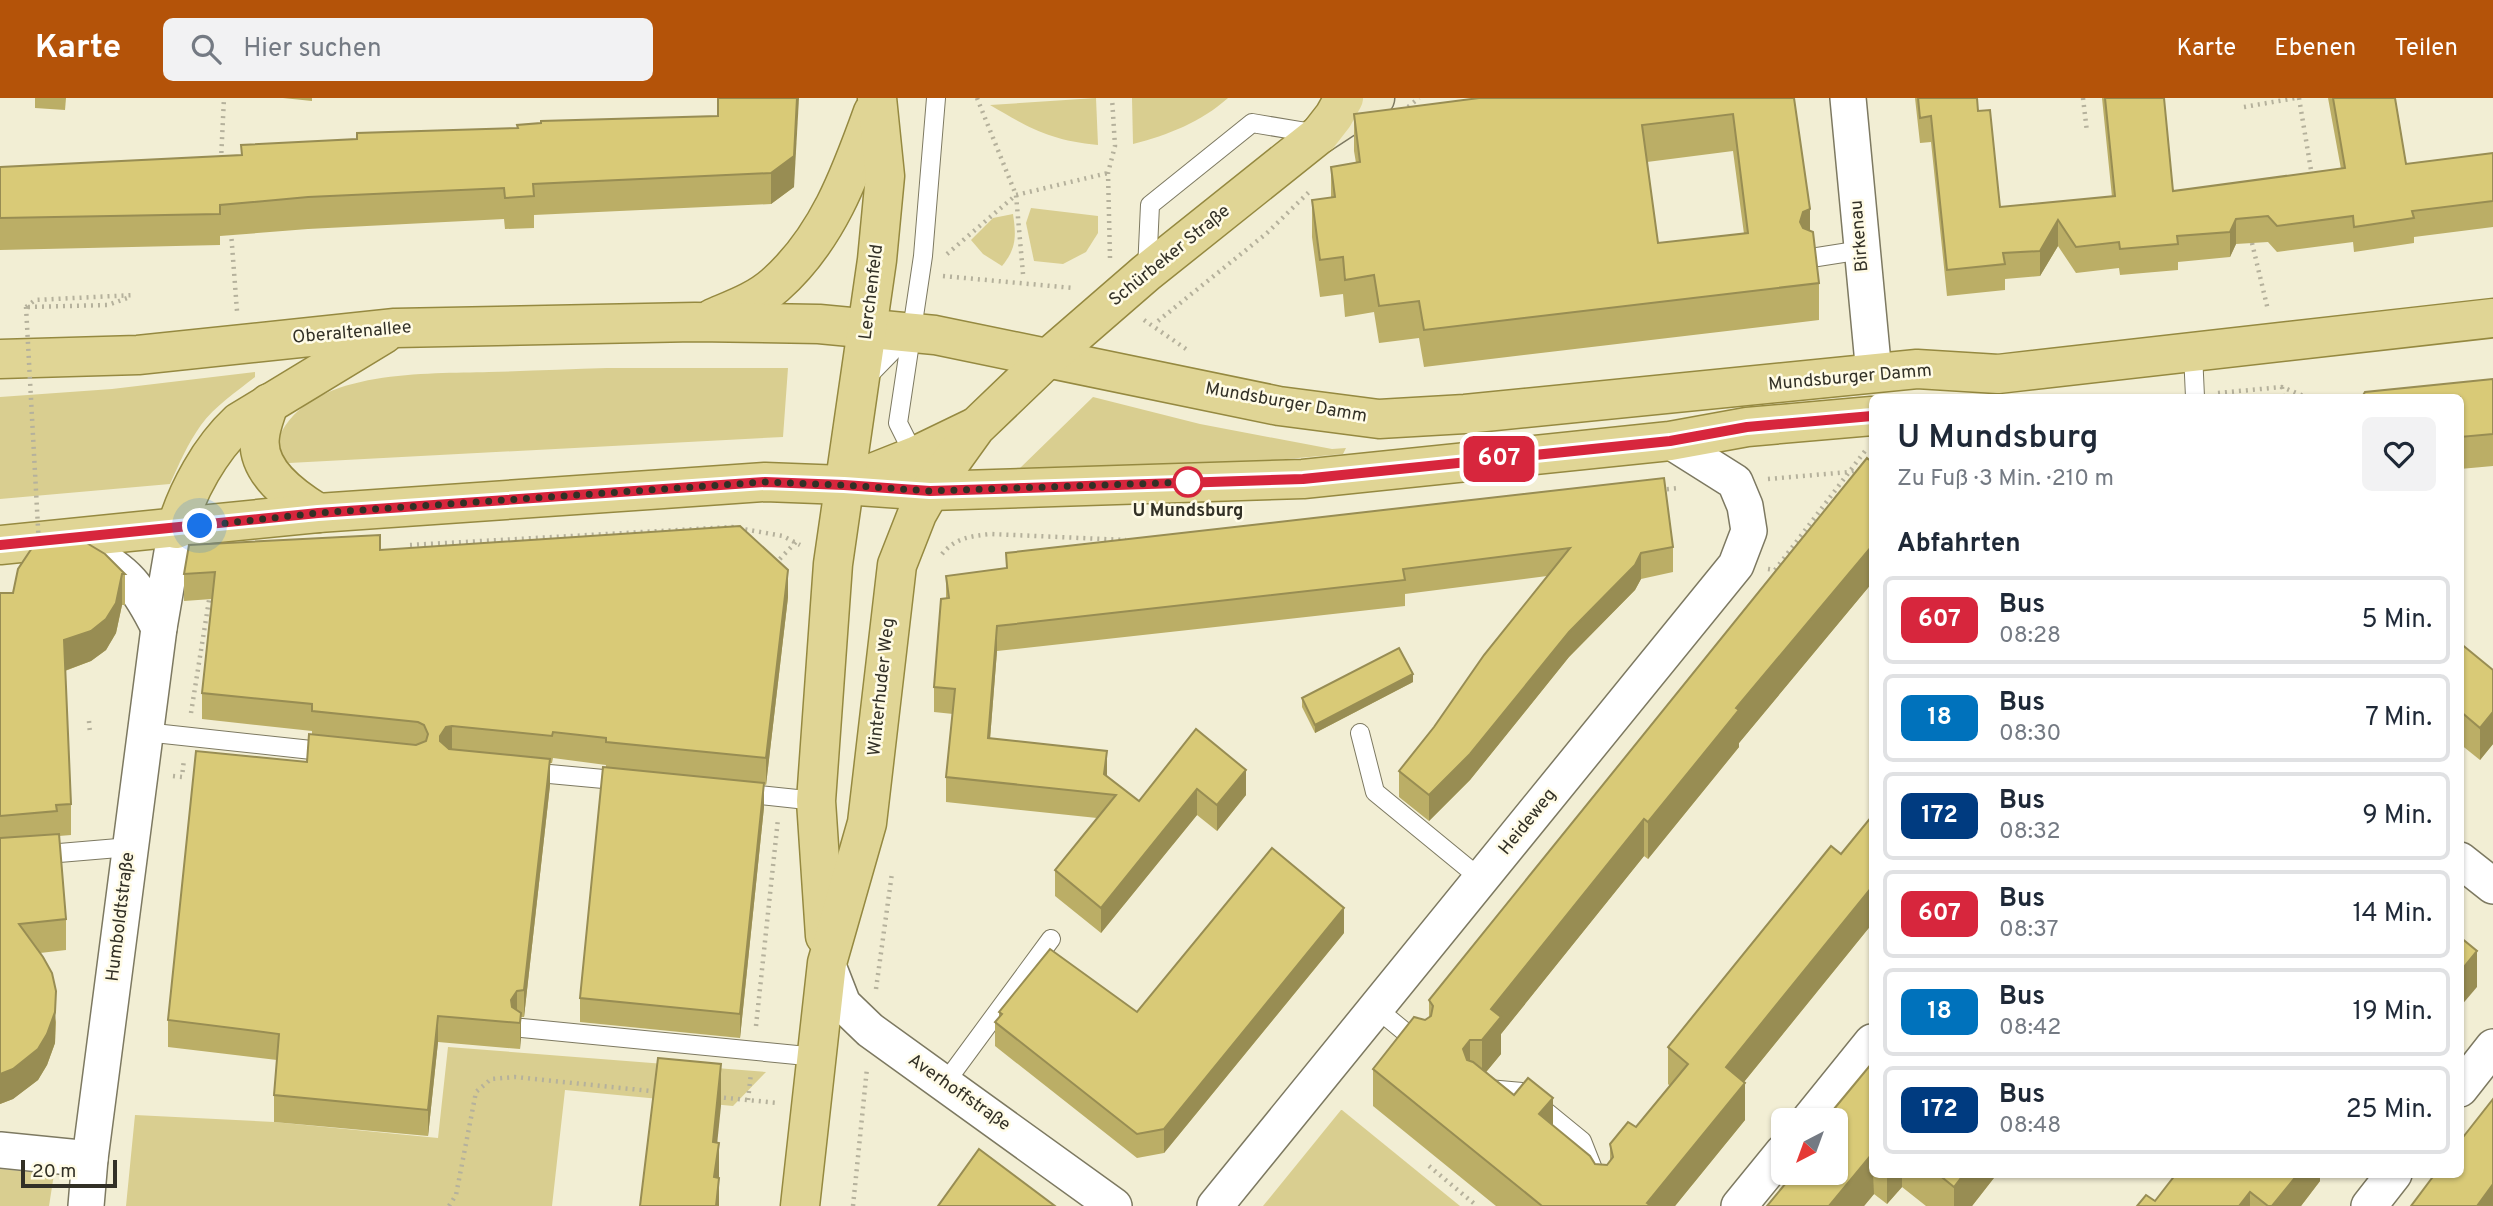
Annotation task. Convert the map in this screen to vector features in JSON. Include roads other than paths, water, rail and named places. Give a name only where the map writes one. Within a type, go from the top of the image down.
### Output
[{"type":"main road","points":[[1320,134],[1345,98]]},
{"type":"main road","points":[[704,322],[744,305],[774,286],[807,252],[849,180],[877,101]]},
{"type":"main road","name":"Lerchenfeld","points":[[844,485],[860,385],[885,176],[877,101]]},
{"type":"main road","name":"Schürbeker Straße","points":[[976,427],[1048,358],[1136,282],[1320,134],[1388,106]]},
{"type":"main road","name":"Mundsburger Damm","points":[[704,322],[819,324],[911,332],[1279,406],[1379,419],[1465,414],[1917,369],[1998,374],[2493,318]]},
{"type":"main road","name":"Oberaltenallee","points":[[0,359],[138,355],[395,328],[704,322]]},
{"type":"main road","points":[[176,529],[180,514],[200,474],[228,432],[269,403],[395,328]]},
{"type":"main road","name":"Mundsburger Damm","points":[[1968,394],[1998,374]]},
{"type":"main road","points":[[269,403],[260,434],[262,459],[282,486],[318,513]]},
{"type":"main road","points":[[0,545],[53,549],[176,529],[318,513],[765,482],[930,491],[1303,479],[1670,441],[1747,427],[1869,416]]},
{"type":"main road","points":[[844,485],[976,427]]},
{"type":"main road","name":"Winterhuder Weg","points":[[800,1206],[827,963],[867,823],[897,565],[930,491],[976,427]]},
{"type":"main road","name":"Winterhuder Weg","points":[[827,963],[816,801],[833,564],[844,485]]},
{"type":"street","name":"Birkenau","points":[[1848,98],[1874,374]]},
{"type":"street","name":"Heideweg","points":[[1215,1206],[1736,565],[1749,531],[1745,506],[1735,482],[1670,441]]},
{"type":"street","name":"Humboldtstraße","points":[[86,1206],[145,732],[176,529]]},
{"type":"street","points":[[53,549],[104,559],[142,594],[159,628]]},
{"type":"street","points":[[2464,862],[2493,886]]},
{"type":"street","name":"Averhoffstraße","points":[[827,963],[843,1004],[870,1030],[1114,1206]]},
{"type":"street","points":[[1819,1108],[1869,1046]]},
{"type":"street","points":[[2464,1084],[2493,1047]]},
{"type":"street","points":[[0,1150],[90,1159]]},
{"type":"street","points":[[1739,1206],[1771,1167]]},
{"type":"street","points":[[2369,1206],[2391,1178]]},
{"type":"lane","points":[[930,491],[898,423],[923,256],[936,98]]},
{"type":"lane","points":[[1136,282],[1150,205],[1252,122],[1320,134]]},
{"type":"lane","points":[[1811,258],[1862,250]]},
{"type":"lane","points":[[860,385],[911,332]]},
{"type":"lane","points":[[2193,353],[2195,394]]},
{"type":"lane","points":[[145,732],[350,754]]},
{"type":"lane","points":[[1360,733],[1375,792],[1481,879]]},
{"type":"lane","points":[[506,770],[643,783]]},
{"type":"lane","points":[[726,792],[816,801]]},
{"type":"lane","points":[[0,858],[130,848]]},
{"type":"lane","points":[[945,1083],[1051,939]]},
{"type":"lane","points":[[1376,1009],[1422,1046]]},
{"type":"lane","points":[[522,1028],[817,1057]]},
{"type":"lane","points":[[1474,1088],[1522,1092],[1582,1142],[1602,1192]]},
{"type":"place","name":"U Mundsburg","points":[[1188,482]]}]
